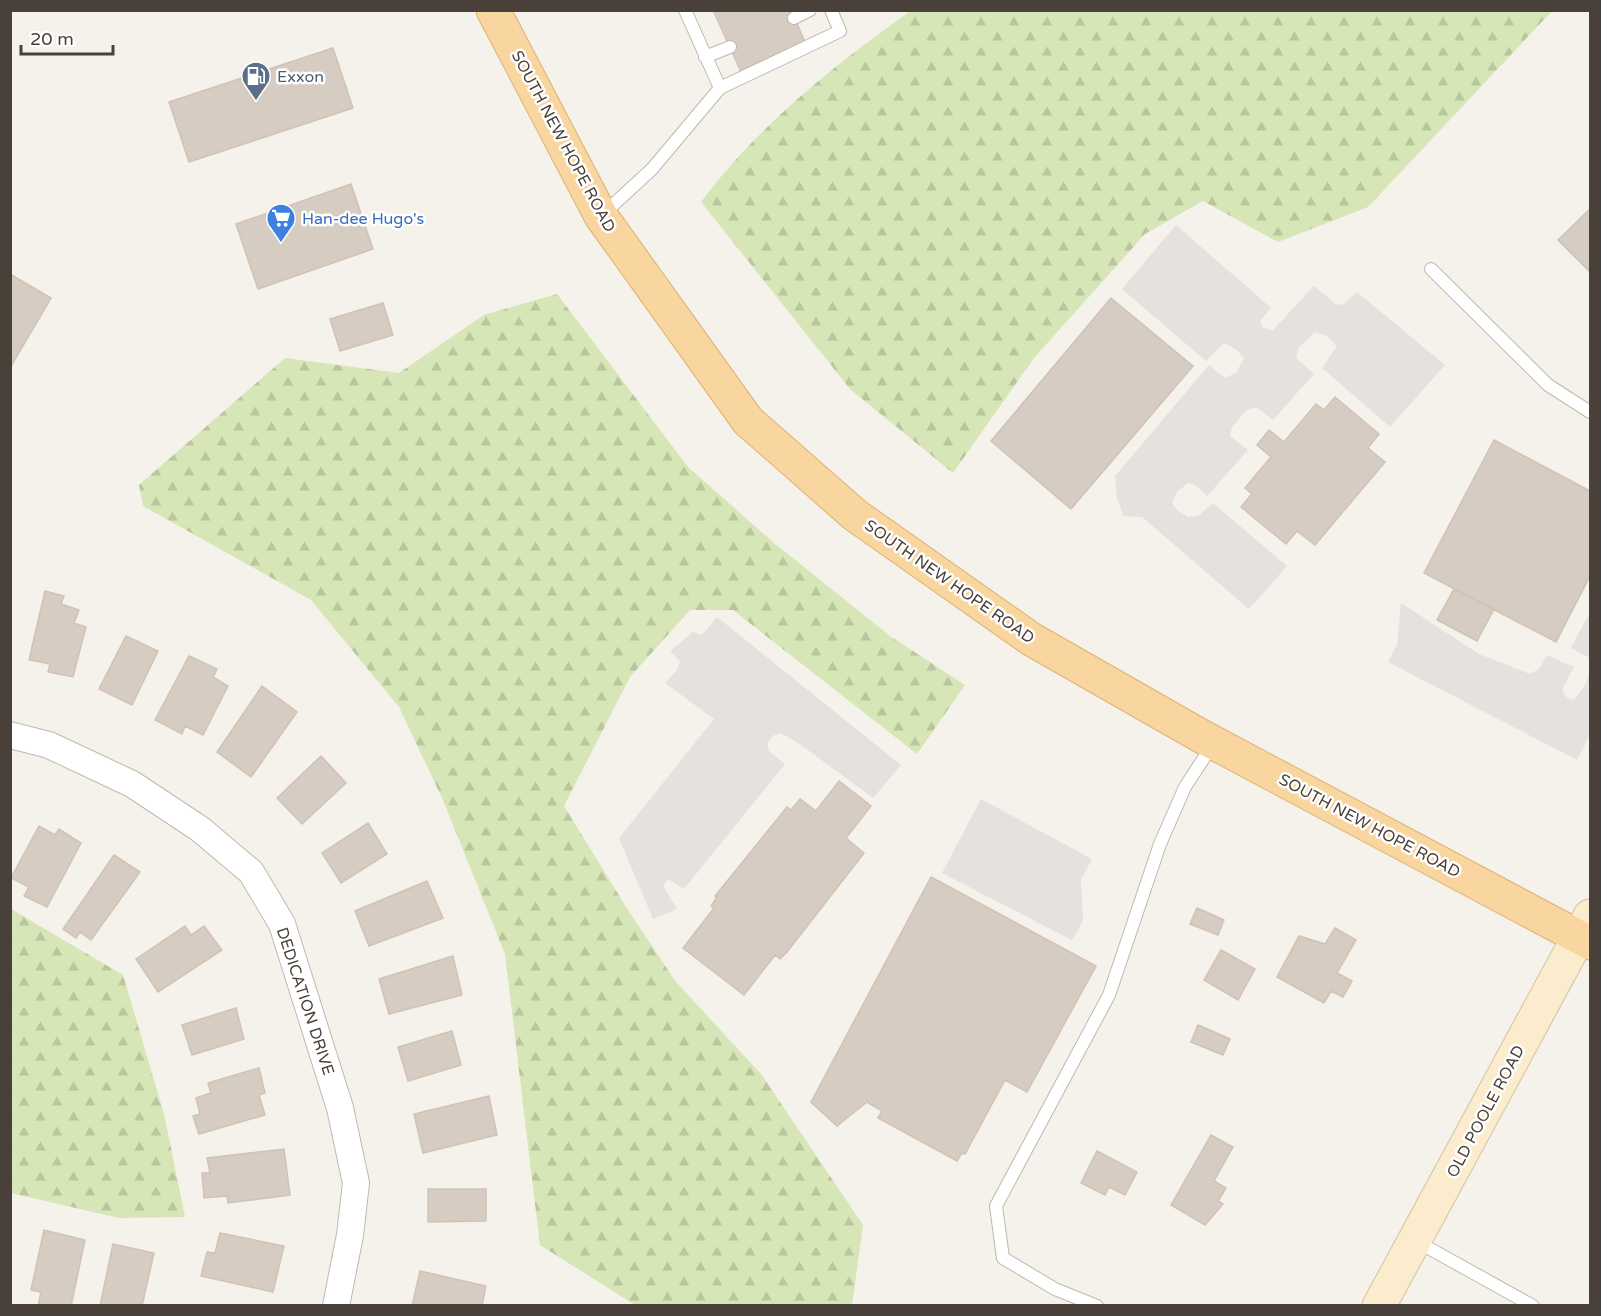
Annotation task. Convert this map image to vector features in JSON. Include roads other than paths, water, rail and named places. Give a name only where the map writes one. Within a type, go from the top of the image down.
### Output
[{"type":"main road","name":"SOUTH NEW HOPE ROAD","points":[[495,12],[601,216],[748,421],[855,515],[1031,639],[1214,743],[1587,932]]},
{"type":"street","name":"DEDICATION DRIVE","points":[[10,735],[49,745],[132,784],[200,829],[251,872],[282,924],[340,1108],[356,1183],[350,1235],[336,1305]]},
{"type":"street","name":"OLD POOLE ROAD","points":[[1379,1305],[1587,932]]},
{"type":"lane","points":[[685,10],[720,88]]},
{"type":"lane","points":[[794,18],[810,10]]},
{"type":"lane","points":[[601,216],[652,169],[720,88],[840,31],[831,10]]},
{"type":"lane","points":[[705,57],[730,47]]},
{"type":"lane","points":[[1431,269],[1548,385],[1590,412]]},
{"type":"lane","points":[[1097,1305],[1055,1289],[1003,1258],[996,1206],[1109,995],[1160,844],[1185,787],[1214,743]]},
{"type":"lane","points":[[1414,1241],[1533,1305]]},
{"type":"place","name":"Exxon","points":[[256,102]]},
{"type":"place","name":"Han-dee Hugo's","points":[[281,244]]}]
